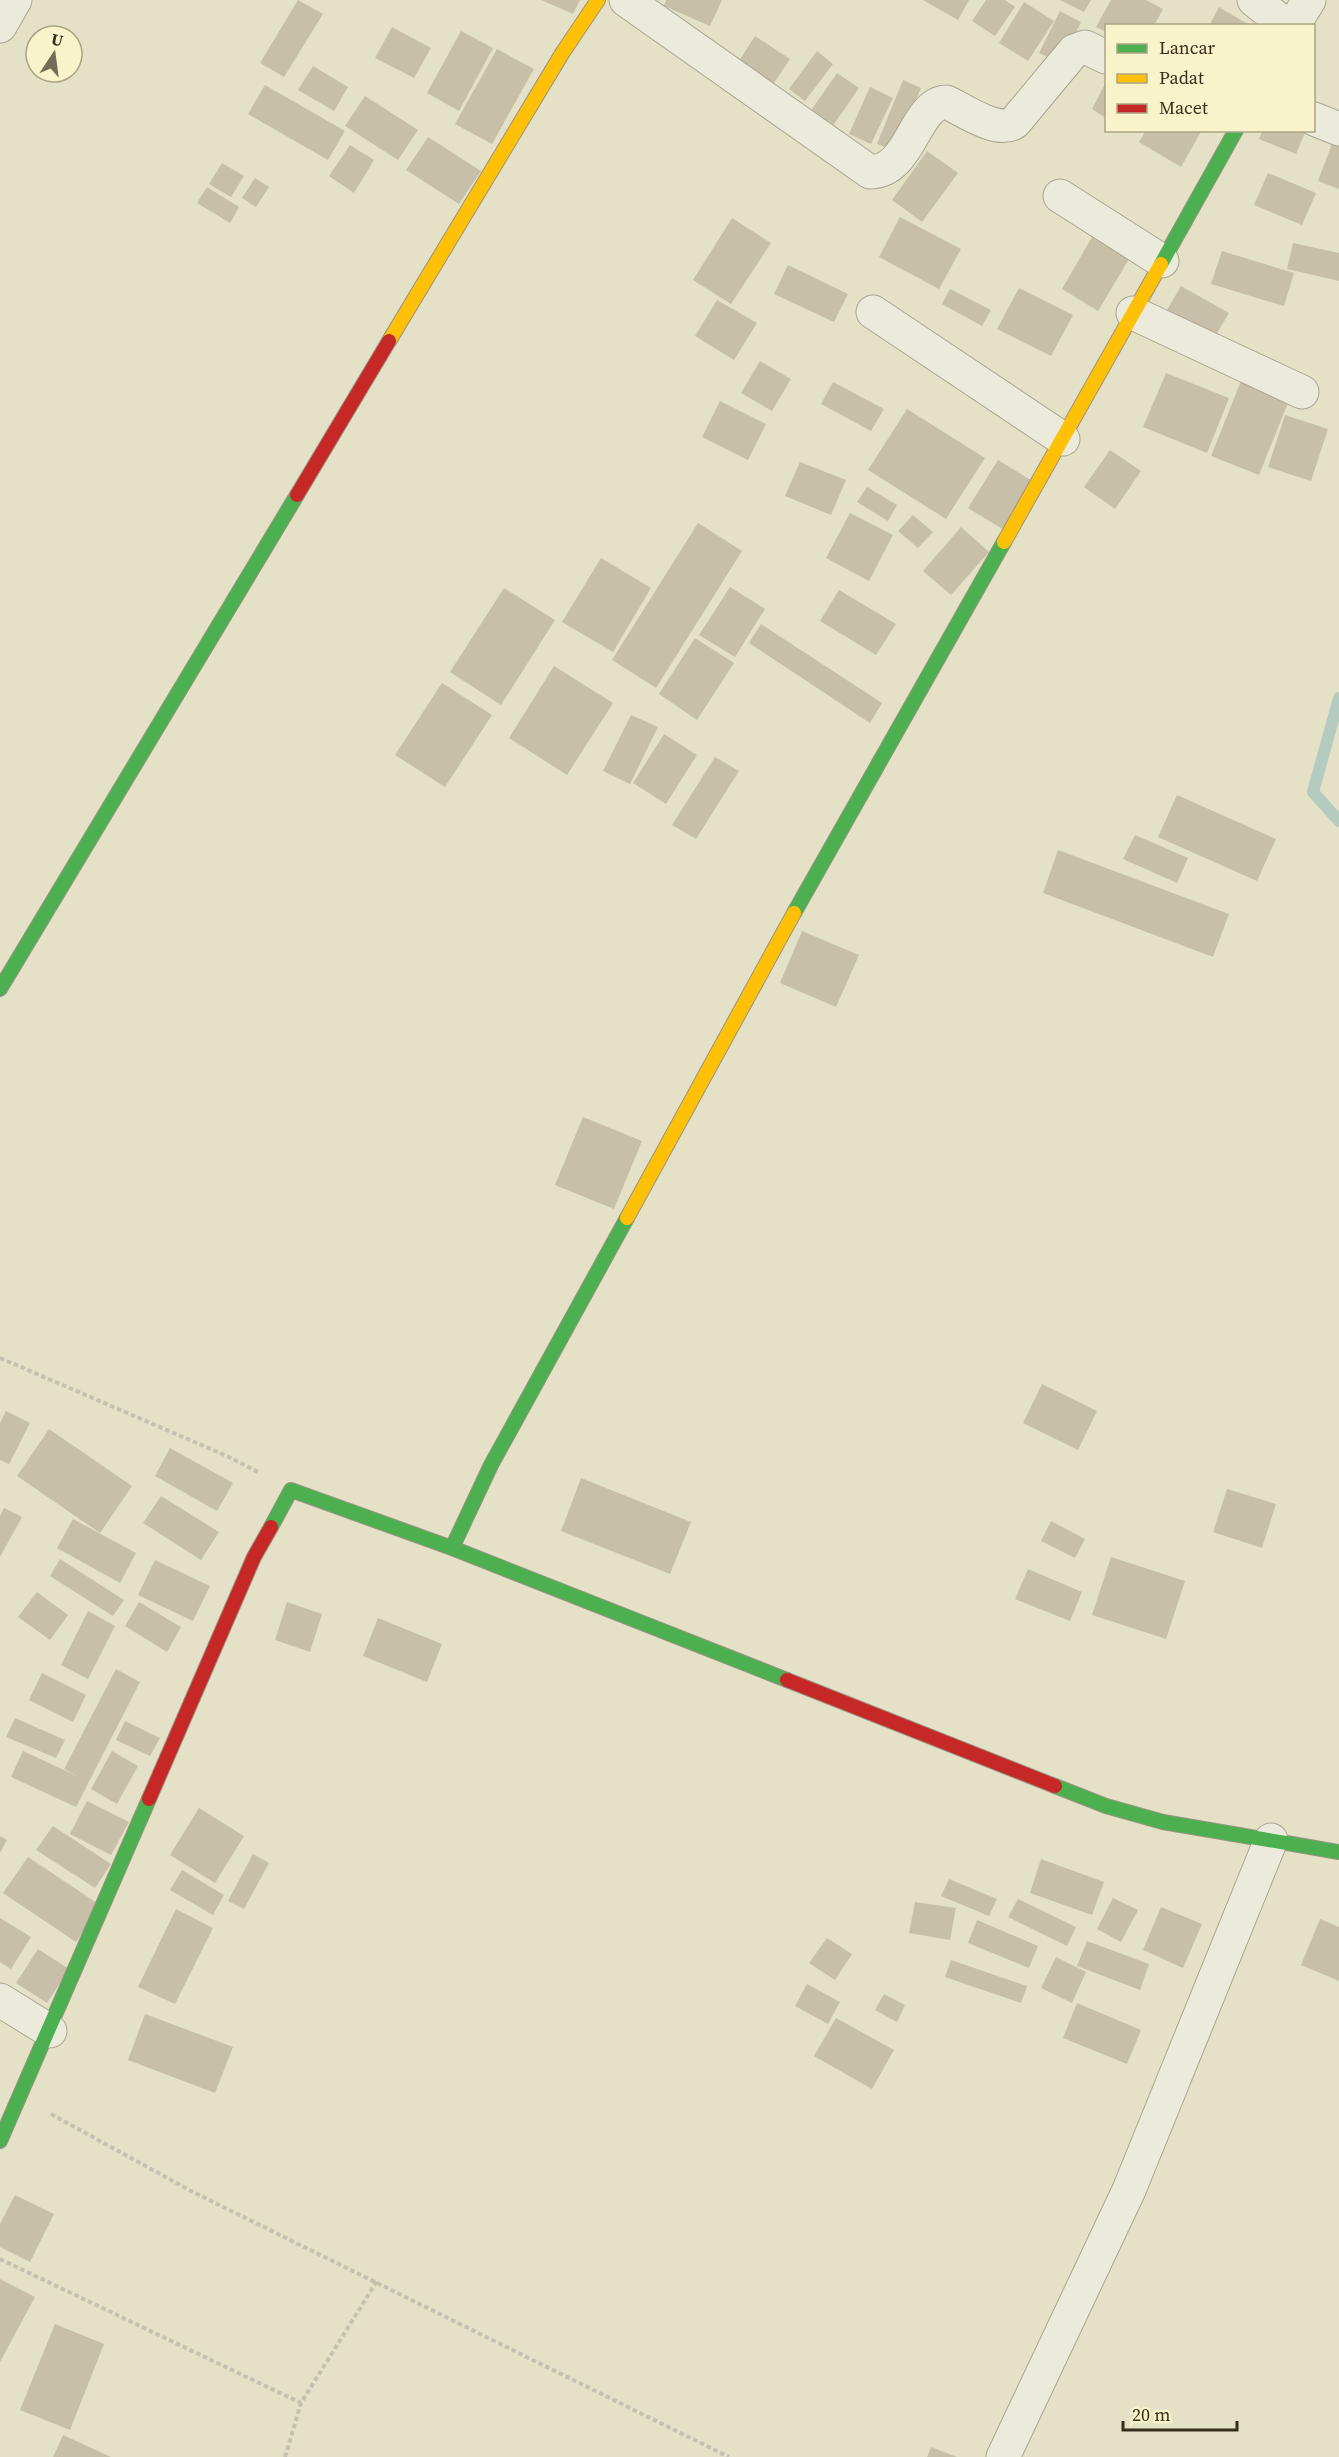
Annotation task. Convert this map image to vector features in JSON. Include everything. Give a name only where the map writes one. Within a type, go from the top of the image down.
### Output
[{"type":"street","points":[[0,26],[15,0]]},
{"type":"street","points":[[0,989],[556,62],[598,0]]},
{"type":"street","points":[[626,0],[870,172],[882,170],[903,153],[935,104],[946,102],[997,125],[1008,126],[1015,122],[1074,51],[1085,47],[1105,56]]},
{"type":"street","points":[[1254,0],[1284,24]]},
{"type":"street","points":[[1294,24],[1309,0]]},
{"type":"street","points":[[1315,119],[1339,129]]},
{"type":"street","points":[[452,1548],[491,1465],[790,921],[1235,132]]},
{"type":"street","points":[[1060,196],[1161,261]]},
{"type":"street","points":[[873,312],[1063,439]]},
{"type":"street","points":[[1133,313],[1302,392]]},
{"type":"street","points":[[0,2141],[50,2031],[254,1557],[291,1490],[452,1548],[1143,1819],[1339,1852]]},
{"type":"street","points":[[1003,2457],[1129,2190],[1271,1840]]},
{"type":"street","points":[[0,2000],[50,2031]]},
{"type":"path","points":[[0,1358],[227,1456],[291,1490]]},
{"type":"path","points":[[20,2095],[191,2191],[729,2457]]},
{"type":"path","points":[[0,2259],[301,2403]]},
{"type":"path","points":[[285,2457],[301,2403],[377,2281]]},
{"type":"building","points":[[298,0],[323,14],[284,77],[260,63]]},
{"type":"building","points":[[541,0],[580,0],[573,14]]},
{"type":"building","points":[[666,0],[722,0],[710,26],[664,6]]},
{"type":"building","points":[[923,0],[969,0],[958,20]]},
{"type":"building","points":[[986,0],[1005,0],[1015,7],[995,36],[972,21]]},
{"type":"building","points":[[1060,0],[1091,0],[1084,12]]},
{"type":"building","points":[[1111,0],[1146,0],[1163,9],[1155,24],[1105,24],[1105,32],[1096,27]]},
{"type":"building","points":[[1024,2],[1054,21],[1028,61],[999,43]]},
{"type":"building","points":[[1219,7],[1248,24],[1210,24]]},
{"type":"building","points":[[1060,11],[1081,22],[1061,63],[1039,53]]},
{"type":"building","points":[[392,27],[431,48],[414,78],[375,58]]},
{"type":"building","points":[[461,31],[493,48],[459,111],[427,93]]},
{"type":"building","points":[[755,36],[790,59],[766,95],[732,72]]},
{"type":"building","points":[[497,49],[534,69],[492,144],[455,124]]},
{"type":"building","points":[[817,51],[833,64],[805,101],[789,89]]},
{"type":"building","points":[[313,66],[348,87],[334,111],[298,90]]},
{"type":"building","points":[[837,73],[859,88],[832,127],[810,112]]},
{"type":"building","points":[[903,80],[921,88],[895,151],[877,144]]},
{"type":"building","points":[[1105,84],[1105,117],[1092,109]]},
{"type":"building","points":[[265,85],[345,131],[328,160],[248,114]]},
{"type":"building","points":[[870,87],[893,98],[871,144],[849,134]]},
{"type":"building","points":[[365,96],[418,130],[398,160],[345,126]]},
{"type":"building","points":[[1145,132],[1201,132],[1181,167],[1139,142]]},
{"type":"building","points":[[1262,132],[1305,132],[1296,154],[1259,139]]},
{"type":"building","points":[[428,137],[481,171],[459,204],[406,170]]},
{"type":"building","points":[[1333,141],[1339,143],[1339,189],[1318,181]]},
{"type":"building","points":[[350,145],[374,160],[354,193],[329,176]]},
{"type":"building","points":[[927,151],[958,173],[922,222],[892,200]]},
{"type":"building","points":[[222,163],[244,176],[231,197],[209,184]]},
{"type":"building","points":[[1268,173],[1316,193],[1302,225],[1254,205]]},
{"type":"building","points":[[255,178],[269,187],[256,207],[242,198]]},
{"type":"building","points":[[207,187],[239,207],[230,223],[197,203]]},
{"type":"building","points":[[900,217],[961,249],[939,289],[879,257]]},
{"type":"building","points":[[732,218],[771,243],[731,304],[693,280]]},
{"type":"building","points":[[1092,237],[1129,259],[1098,311],[1062,289]]},
{"type":"building","points":[[1293,243],[1339,253],[1339,281],[1287,269]]},
{"type":"building","points":[[1222,251],[1294,273],[1284,306],[1211,284]]},
{"type":"building","points":[[788,265],[848,294],[834,322],[774,294]]},
{"type":"building","points":[[1181,286],[1229,313],[1210,345],[1162,319]]},
{"type":"building","points":[[1019,288],[1073,315],[1051,356],[997,329]]},
{"type":"building","points":[[950,289],[991,310],[982,326],[942,304]]},
{"type":"building","points":[[717,300],[757,323],[734,360],[695,336]]},
{"type":"building","points":[[760,361],[791,379],[772,411],[741,393]]},
{"type":"building","points":[[1166,373],[1229,398],[1207,453],[1143,427]]},
{"type":"building","points":[[1241,381],[1289,400],[1259,475],[1211,456]]},
{"type":"building","points":[[833,382],[884,409],[871,431],[821,404]]},
{"type":"building","points":[[720,401],[766,424],[748,460],[702,437]]},
{"type":"building","points":[[907,409],[985,458],[946,519],[868,470]]},
{"type":"building","points":[[1285,415],[1328,429],[1311,481],[1268,467]]},
{"type":"building","points":[[1110,450],[1141,471],[1115,509],[1084,487]]},
{"type":"building","points":[[998,460],[1034,482],[1004,530],[968,508]]},
{"type":"building","points":[[800,462],[846,480],[831,515],[785,496]]},
{"type":"building","points":[[867,487],[897,505],[888,521],[857,502]]},
{"type":"building","points":[[850,513],[893,535],[869,581],[826,558]]},
{"type":"building","points":[[913,515],[933,532],[918,548],[898,531]]},
{"type":"building","points":[[698,523],[742,551],[656,688],[612,660]]},
{"type":"building","points":[[961,527],[989,552],[951,595],[923,571]]},
{"type":"building","points":[[601,558],[651,588],[613,652],[562,622]]},
{"type":"building","points":[[730,587],[765,609],[735,657],[699,635]]},
{"type":"building","points":[[504,588],[555,620],[501,705],[450,672]]},
{"type":"building","points":[[839,590],[896,624],[876,655],[820,621]]},
{"type":"building","points":[[761,624],[882,703],[870,723],[749,643]]},
{"type":"building","points":[[695,638],[734,663],[697,720],[659,694]]},
{"type":"building","points":[[554,666],[613,703],[567,775],[509,738]]},
{"type":"building","points":[[442,683],[492,715],[445,787],[395,755]]},
{"type":"building","points":[[631,715],[658,727],[630,784],[603,771]]},
{"type":"building","points":[[664,734],[697,755],[666,804],[633,783]]},
{"type":"building","points":[[715,757],[739,771],[696,839],[672,825]]},
{"type":"building","points":[[1177,795],[1276,839],[1257,881],[1158,837]]},
{"type":"building","points":[[1135,835],[1188,858],[1177,883],[1123,859]]},
{"type":"building","points":[[1058,850],[1229,914],[1213,957],[1043,893]]},
{"type":"building","points":[[802,931],[859,955],[836,1007],[780,983]]},
{"type":"building","points":[[583,1117],[642,1141],[614,1209],[555,1185]]},
{"type":"building","points":[[1042,1384],[1097,1411],[1078,1450],[1023,1423]]},
{"type":"building","points":[[6,1411],[30,1423],[9,1464],[0,1460],[0,1423]]},
{"type":"building","points":[[49,1429],[132,1486],[100,1533],[17,1476]]},
{"type":"building","points":[[170,1448],[233,1483],[217,1511],[155,1476]]},
{"type":"building","points":[[581,1478],[691,1522],[670,1574],[561,1531]]},
{"type":"building","points":[[1227,1489],[1276,1504],[1262,1548],[1213,1532]]},
{"type":"building","points":[[161,1496],[219,1532],[201,1560],[143,1523]]},
{"type":"building","points":[[4,1508],[22,1517],[0,1557],[0,1516]]},
{"type":"building","points":[[73,1519],[136,1553],[120,1583],[57,1548]]},
{"type":"building","points":[[1051,1521],[1085,1539],[1075,1558],[1041,1541]]},
{"type":"building","points":[[1111,1557],[1185,1581],[1166,1639],[1092,1615]]},
{"type":"building","points":[[60,1559],[124,1600],[113,1616],[50,1576]]},
{"type":"building","points":[[155,1560],[210,1586],[193,1621],[138,1595]]},
{"type":"building","points":[[1028,1569],[1082,1592],[1070,1621],[1015,1599]]},
{"type":"building","points":[[37,1592],[68,1615],[50,1640],[18,1617]]},
{"type":"building","points":[[139,1602],[181,1627],[167,1652],[125,1626]]},
{"type":"building","points":[[287,1602],[322,1614],[310,1652],[275,1640]]},
{"type":"building","points":[[88,1611],[115,1626],[88,1679],[61,1665]]},
{"type":"building","points":[[378,1618],[442,1644],[427,1682],[363,1656]]},
{"type":"building","points":[[116,1669],[140,1682],[76,1807],[11,1777],[23,1751],[79,1777],[64,1769]]},
{"type":"building","points":[[42,1673],[86,1695],[73,1722],[29,1700]]},
{"type":"building","points":[[15,1718],[65,1740],[56,1758],[6,1737]]},
{"type":"building","points":[[125,1721],[160,1738],[150,1756],[116,1740]]},
{"type":"building","points":[[112,1751],[138,1766],[117,1804],[91,1789]]},
{"type":"building","points":[[87,1801],[129,1822],[111,1855],[70,1834]]},
{"type":"building","points":[[199,1808],[244,1836],[215,1883],[170,1855]]},
{"type":"building","points":[[53,1826],[111,1864],[95,1888],[36,1850]]},
{"type":"building","points":[[0,1836],[7,1840],[0,1853]]},
{"type":"building","points":[[253,1854],[269,1863],[244,1909],[228,1901]]},
{"type":"building","points":[[28,1857],[100,1905],[76,1942],[3,1893]]},
{"type":"building","points":[[1041,1859],[1104,1882],[1092,1915],[1030,1893]]},
{"type":"building","points":[[182,1870],[224,1895],[213,1915],[170,1890]]},
{"type":"building","points":[[949,1879],[997,1899],[989,1916],[941,1896]]},
{"type":"building","points":[[1113,1898],[1138,1910],[1121,1942],[1097,1929]]},
{"type":"building","points":[[1018,1899],[1076,1927],[1067,1946],[1008,1917]]},
{"type":"building","points":[[915,1902],[956,1908],[950,1940],[909,1933]]},
{"type":"building","points":[[1161,1907],[1202,1924],[1183,1968],[1143,1950]]},
{"type":"building","points":[[176,1909],[213,1928],[175,2004],[138,1987]]},
{"type":"building","points":[[0,1918],[31,1937],[11,1969],[0,1962]]},
{"type":"building","points":[[1320,1919],[1339,1927],[1339,1981],[1301,1965]]},
{"type":"building","points":[[977,1920],[1038,1946],[1029,1968],[968,1943]]},
{"type":"building","points":[[827,1938],[852,1954],[835,1980],[809,1963]]},
{"type":"building","points":[[1087,1941],[1149,1964],[1140,1990],[1077,1966]]},
{"type":"building","points":[[38,1949],[69,1969],[47,2003],[16,1983]]},
{"type":"building","points":[[1056,1957],[1086,1972],[1072,2003],[1041,1988]]},
{"type":"building","points":[[951,1960],[1027,1986],[1021,2003],[945,1977]]},
{"type":"building","points":[[807,1984],[840,2002],[828,2024],[795,2006]]},
{"type":"building","points":[[884,1994],[905,2005],[897,2022],[875,2010]]},
{"type":"building","points":[[1077,2003],[1141,2030],[1127,2064],[1063,2038]]},
{"type":"building","points":[[145,2014],[233,2047],[215,2093],[128,2060]]},
{"type":"building","points":[[836,2018],[894,2050],[872,2089],[814,2056]]},
{"type":"building","points":[[15,2195],[54,2214],[30,2262],[0,2247],[0,2224]]},
{"type":"building","points":[[0,2279],[35,2297],[0,2362]]},
{"type":"building","points":[[55,2324],[104,2344],[70,2430],[20,2410]]},
{"type":"building","points":[[63,2435],[111,2457],[53,2457]]},
{"type":"building","points":[[931,2447],[957,2457],[927,2457]]},
{"type":"waterway","points":[[1339,698],[1313,792],[1339,821]]},
{"type":"traffic: fast","points":[[1161,264],[1235,132]]},
{"type":"traffic: fast","points":[[0,989],[297,495]]},
{"type":"traffic: fast","points":[[794,913],[1004,542]]},
{"type":"traffic: fast","points":[[452,1548],[491,1465],[627,1218]]},
{"type":"traffic: fast","points":[[271,1527],[291,1490],[452,1548],[787,1680]]},
{"type":"traffic: fast","points":[[1055,1786],[1106,1806],[1163,1822],[1339,1852]]},
{"type":"traffic: fast","points":[[0,2141],[149,1799]]},
{"type":"traffic: slow","points":[[389,341],[563,52],[598,0]]},
{"type":"traffic: slow","points":[[1004,542],[1161,264]]},
{"type":"traffic: slow","points":[[627,1218],[794,913]]},
{"type":"traffic: jam","points":[[297,495],[389,341]]},
{"type":"traffic: jam","points":[[149,1799],[254,1557],[271,1527]]},
{"type":"traffic: jam","points":[[787,1680],[1055,1786]]}]
